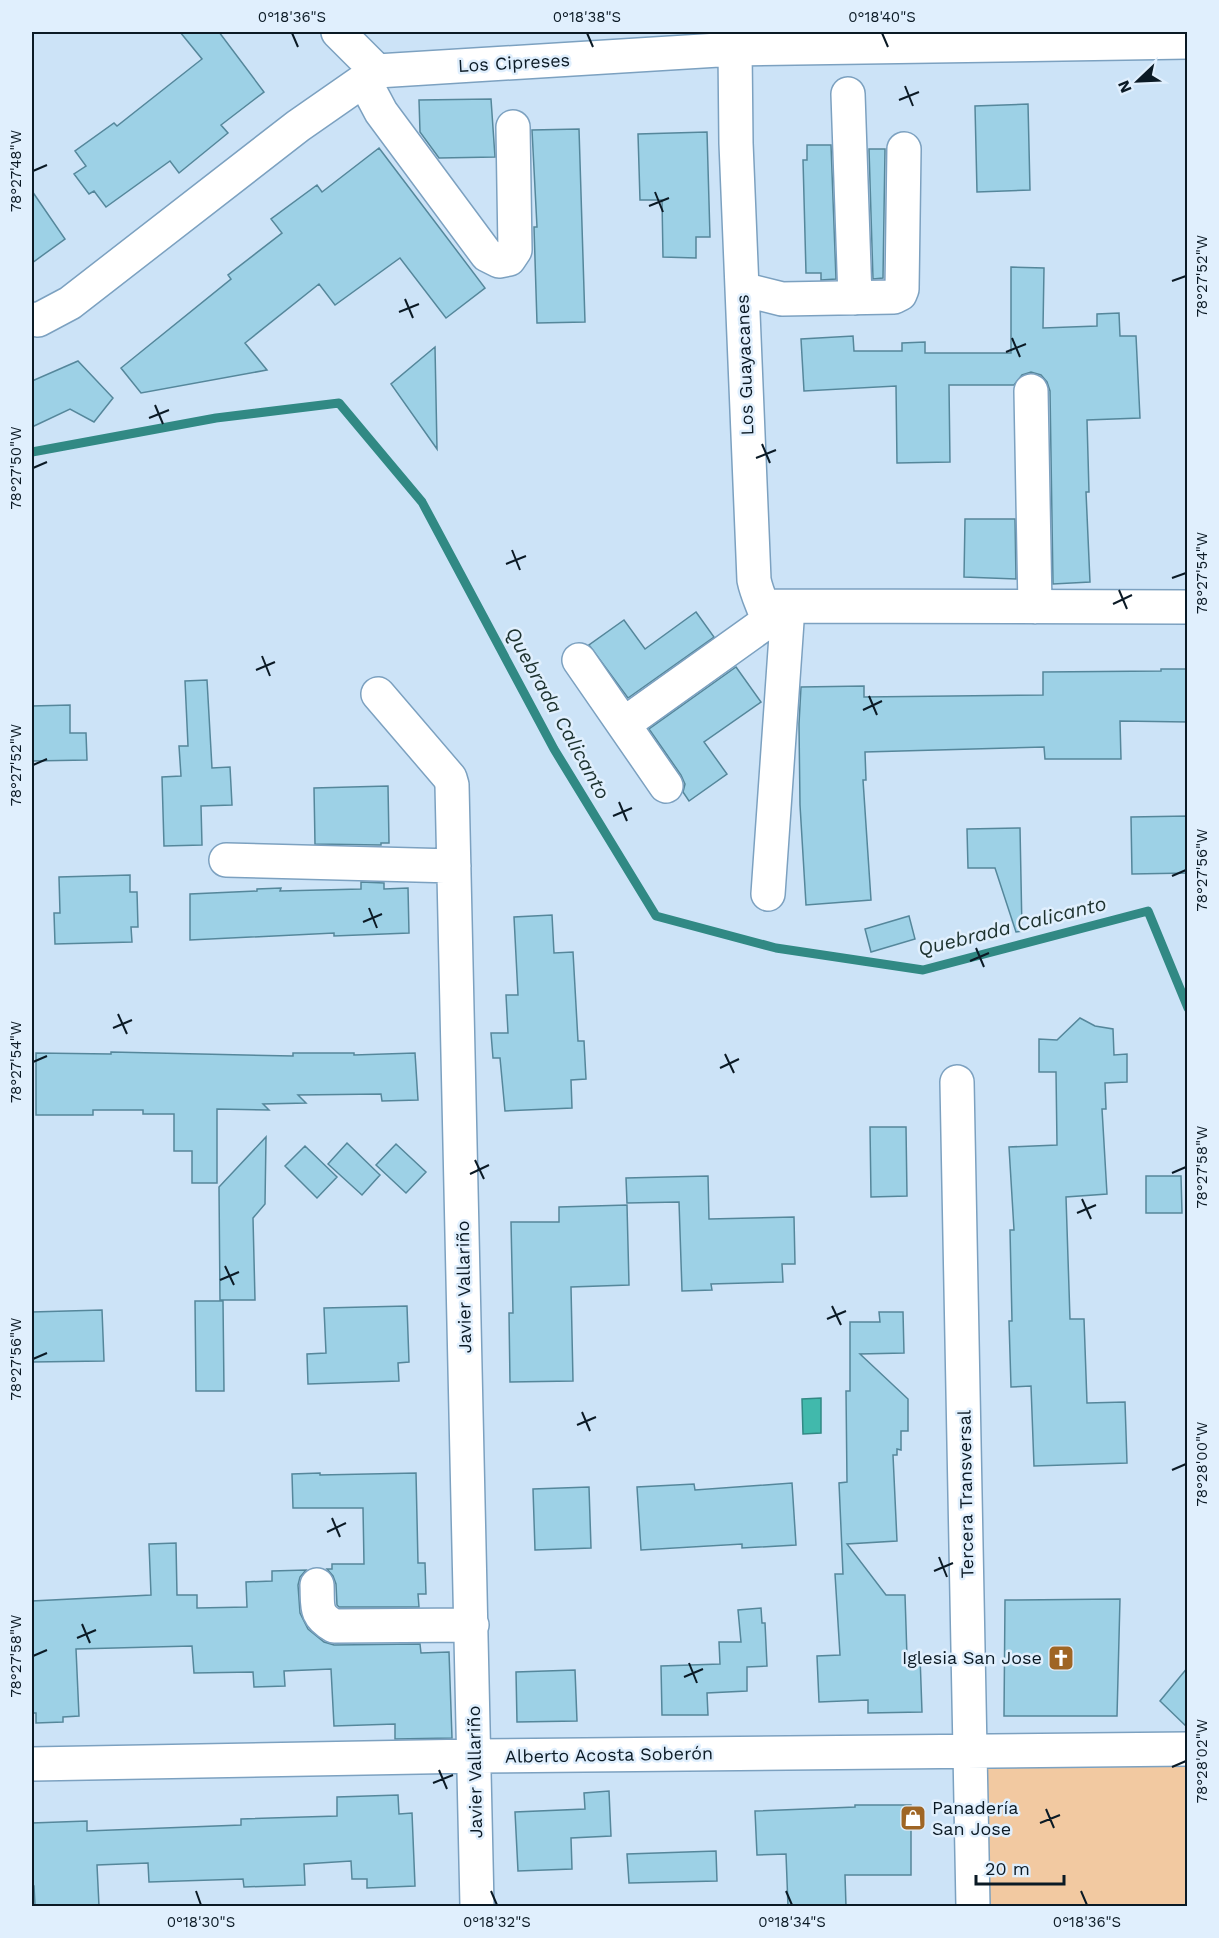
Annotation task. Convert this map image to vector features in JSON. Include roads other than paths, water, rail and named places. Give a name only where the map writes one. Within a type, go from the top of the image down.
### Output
[{"type":"street","points":[[338,32],[370,75],[381,112],[487,255],[499,261],[509,259],[515,250],[513,127]]},
{"type":"street","name":"Los Cipreses","points":[[370,75],[734,40],[1115,37],[1188,42]]},
{"type":"street","name":"Los Guayacanes","points":[[734,40],[736,143],[754,580],[757,592],[764,603],[778,614]]},
{"type":"street","points":[[32,319],[44,318],[70,303],[298,126],[370,75]]},
{"type":"street","points":[[848,94],[855,298]]},
{"type":"street","points":[[742,289],[782,299],[894,297],[900,294],[902,289],[904,148]]},
{"type":"street","points":[[1031,392],[1035,607]]},
{"type":"street","points":[[624,724],[778,614],[1035,607],[1188,607]]},
{"type":"street","points":[[768,894],[778,614]]},
{"type":"street","points":[[579,660],[666,786]]},
{"type":"street","name":"Javier Vallariño","points":[[378,694],[450,778],[452,784],[477,1906]]},
{"type":"street","points":[[226,860],[454,866]]},
{"type":"street","name":"Tercera Transversal","points":[[957,1082],[974,1906]]},
{"type":"street","points":[[317,1585],[318,1613],[334,1626],[472,1625]]},
{"type":"street","name":"Alberto Acosta Soberón","points":[[32,1764],[475,1756],[1188,1749]]},
{"type":"waterway","name":"Quebrada Calicanto","points":[[32,452],[216,418],[339,403],[422,502],[554,749],[656,916],[776,948],[923,970],[1148,911],[1188,1008]]},
{"type":"place","name":"Iglesia San Jose","points":[[1061,1658]]},
{"type":"place","name":"Panadería San Jose","points":[[913,1818]]}]
